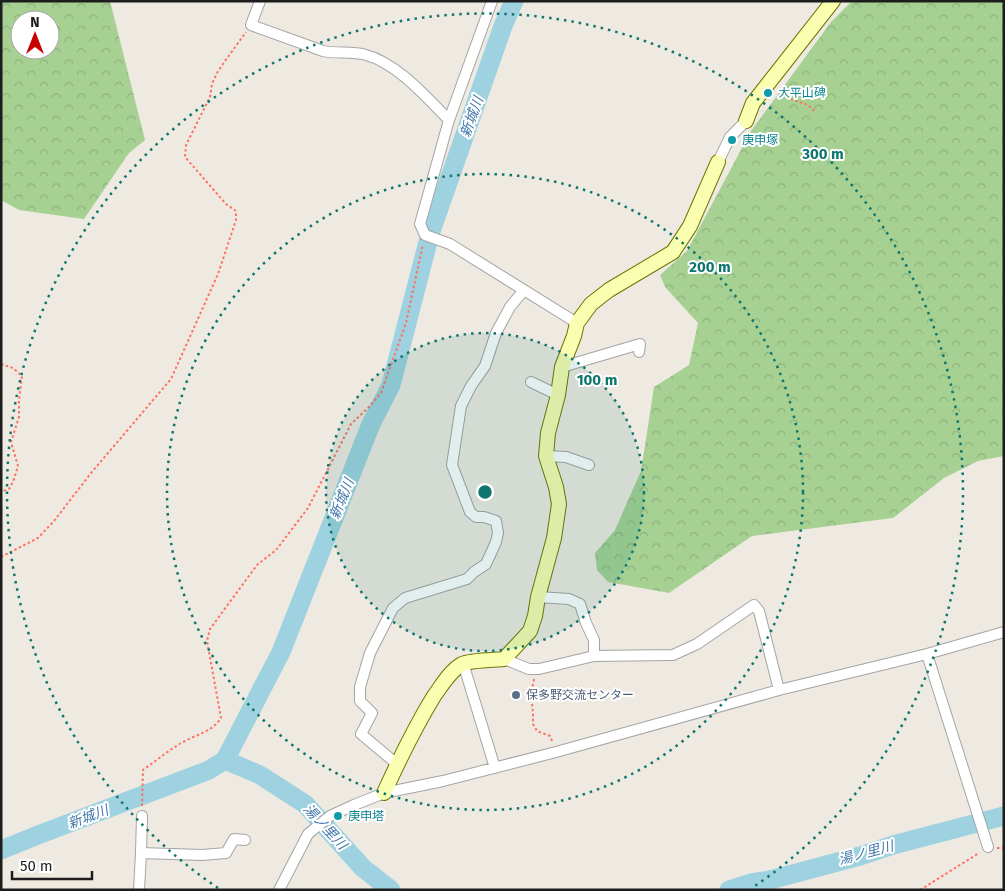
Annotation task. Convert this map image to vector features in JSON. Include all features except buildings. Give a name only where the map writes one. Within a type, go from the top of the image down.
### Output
[{"type":"street","points":[[260,1],[251,25],[323,51],[366,54],[377,59],[396,69],[448,120]]},
{"type":"street","points":[[492,1],[448,120],[420,224],[427,235],[450,244],[577,323]]},
{"type":"street","points":[[504,659],[530,631],[558,520],[560,504],[546,456],[548,433],[558,395],[562,367],[577,323],[591,304],[609,290],[673,252],[690,226],[718,162],[730,149],[746,121],[753,103],[833,1]]},
{"type":"street","points":[[397,764],[361,734],[372,712],[360,701],[360,687],[370,653],[393,608],[405,598],[467,579],[486,564],[496,542],[498,533],[496,522],[484,517],[476,517],[470,512],[452,466],[462,406],[471,386],[485,366],[496,333],[510,306],[524,290]]},
{"type":"street","points":[[562,367],[640,344],[639,352]]},
{"type":"street","points":[[531,382],[558,395]]},
{"type":"street","points":[[546,456],[566,457],[589,464]]},
{"type":"street","points":[[538,597],[569,599],[580,604],[594,640],[594,656]]},
{"type":"street","points":[[384,793],[420,720],[443,682],[463,663],[504,659],[533,669],[546,668],[594,656],[673,655],[697,644],[754,605],[759,611],[779,690]]},
{"type":"street","points":[[279,890],[308,834],[330,816],[384,793],[495,768],[779,690],[927,654],[1004,632]]},
{"type":"street","points":[[927,654],[988,847]]},
{"type":"street","points":[[463,663],[495,768]]},
{"type":"street","points":[[139,890],[142,816]]},
{"type":"street","points":[[141,853],[202,855],[226,853],[234,838],[245,840]]},
{"type":"path","points":[[1,557],[38,538],[54,521],[90,473],[170,379],[218,274],[236,220],[236,211],[226,204],[185,157],[186,145],[210,97],[212,84],[217,74],[251,25]]},
{"type":"path","points":[[768,84],[791,99],[805,103],[814,111]]},
{"type":"path","points":[[142,816],[143,770],[185,741],[218,724],[221,718],[207,641],[210,629],[257,565],[276,550],[308,508],[351,424],[381,393],[406,323],[427,235]]},
{"type":"path","points":[[1,364],[13,368],[22,376],[19,417],[10,442],[18,466],[10,488],[1,492]]},
{"type":"path","points":[[533,669],[533,724],[537,731],[550,736],[556,752]]},
{"type":"path","points":[[920,890],[988,847]]},
{"type":"green space","points":[[1,1],[110,1],[145,140],[129,153],[84,219],[19,210],[1,200]]},
{"type":"green space","points":[[852,1],[1004,1],[1004,456],[978,461],[944,478],[893,518],[752,536],[669,593],[608,582],[597,570],[595,553],[615,530],[641,471],[654,387],[689,365],[698,323],[665,287],[660,275],[687,251],[751,131],[831,22]]},
{"type":"waterway","name":"新城川","points":[[1,850],[209,770],[225,760],[281,652],[371,424],[391,385],[430,234],[503,26],[514,1]]},
{"type":"waterway","name":"湯ノ里川","points":[[225,760],[260,775],[305,804],[363,868],[391,890]]},
{"type":"waterway","name":"湯ノ里川","points":[[729,890],[1004,816]]},
{"type":"place","name":"大平山碑","points":[[768,93]]},
{"type":"place","name":"庚申塚","points":[[732,140]]},
{"type":"place","name":"保多野交流センター","points":[[516,695]]},
{"type":"place","name":"庚申塔","points":[[338,816]]}]
